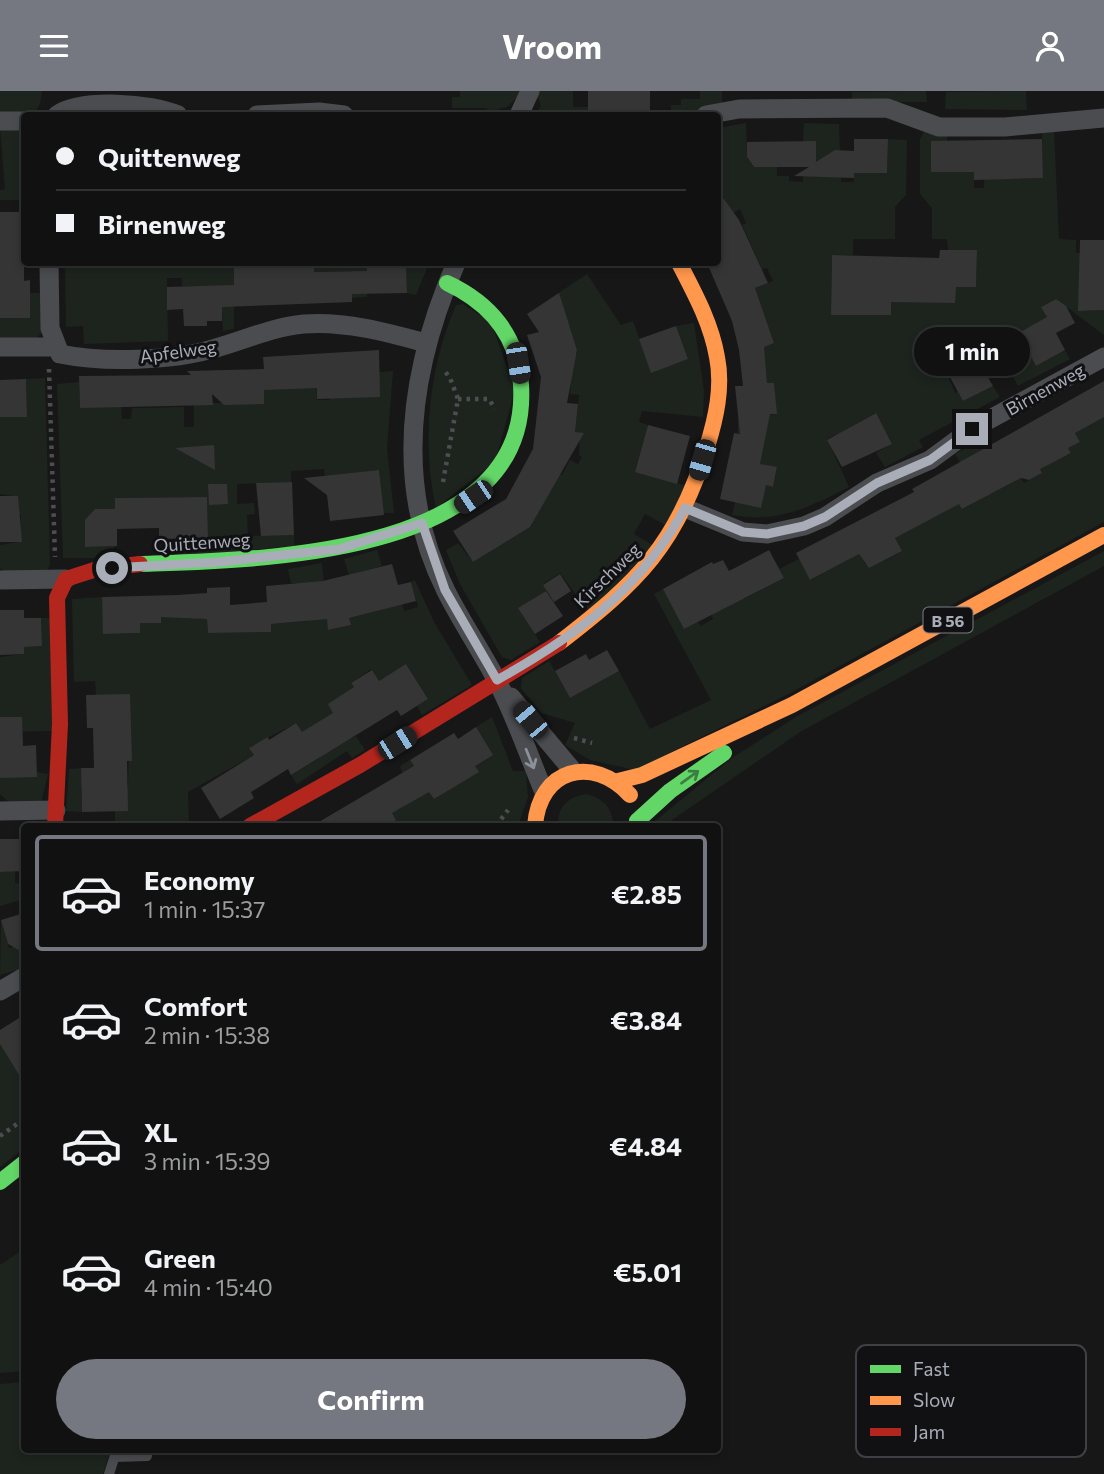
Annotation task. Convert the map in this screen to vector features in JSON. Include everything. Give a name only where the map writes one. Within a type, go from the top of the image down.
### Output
[{"type":"street","points":[[520,112],[530,91]]},
{"type":"street","points":[[64,112],[78,106],[160,107],[171,112]]},
{"type":"street","points":[[721,112],[739,109],[887,108],[939,127],[1005,127],[1104,118]]},
{"type":"street","points":[[0,121],[21,121]]},
{"type":"street","points":[[49,266],[50,328],[58,351]]},
{"type":"street","points":[[455,266],[426,343],[415,394],[411,442],[422,523],[445,590],[497,680],[544,792]]},
{"type":"street","name":"Kirschweg","points":[[497,680],[547,652],[628,588],[657,555],[685,508],[717,414],[719,380],[708,320],[681,266]]},
{"type":"street","name":"Quittenweg","points":[[61,579],[88,569],[218,562],[339,549],[422,523],[473,497],[495,474],[511,446],[521,399],[518,363],[502,326],[485,304],[447,283]]},
{"type":"street","name":"Apfelweg","points":[[0,347],[58,351],[84,358],[194,353],[272,329],[323,323],[356,327],[426,343]]},
{"type":"street","name":"Birnenweg","points":[[685,508],[743,532],[767,534],[804,526],[825,517],[877,483],[930,460],[972,429],[1104,357]]},
{"type":"street","name":"B 56","points":[[637,823],[635,806],[618,781],[642,775],[792,705],[1104,535]]},
{"type":"street","points":[[0,580],[61,579],[57,598],[60,724],[56,818],[0,811]]},
{"type":"street","points":[[497,680],[573,771]]},
{"type":"street","points":[[255,823],[310,790],[360,765],[497,680]]},
{"type":"street","name":"B 56","points":[[638,823],[670,791],[792,705]]},
{"type":"street","points":[[535,823],[544,792],[562,776],[573,771],[589,770],[618,781]]},
{"type":"street","points":[[0,991],[21,979]]},
{"type":"street","points":[[0,1182],[21,1165]]},
{"type":"lane","points":[[109,1474],[116,1453],[147,1456]]},
{"type":"path","points":[[58,351],[49,366],[61,579]]},
{"type":"path","points":[[434,364],[450,378],[458,399],[446,478],[439,488]]},
{"type":"path","points":[[458,399],[489,399],[497,418]]},
{"type":"path","points":[[446,478],[457,475]]},
{"type":"path","points":[[554,746],[570,738],[600,745]]},
{"type":"path","points":[[498,823],[512,801]]},
{"type":"path","points":[[0,1136],[21,1121]]},
{"type":"shaded area","points":[[0,91],[42,91],[38,108],[34,112],[21,112],[21,116],[0,115]]},
{"type":"shaded area","points":[[460,91],[524,91],[507,107],[493,111],[484,108],[452,108],[452,97],[460,97]]},
{"type":"shaded area","points":[[536,91],[573,91],[573,107],[588,107],[588,111],[634,91],[634,112],[537,112],[541,106]]},
{"type":"shaded area","points":[[700,91],[722,91],[722,104],[694,112],[671,112],[671,105],[681,105],[681,99],[700,99]]},
{"type":"shaded area","points":[[926,91],[927,102],[852,102],[852,92]]},
{"type":"shaded area","points":[[1026,91],[1027,110],[945,109],[946,92]]},
{"type":"shaded area","points":[[746,123],[747,158],[754,167],[777,167],[777,176],[789,176],[789,181],[803,182],[803,176],[815,176],[816,141],[803,141],[804,123],[839,124],[841,182],[854,182],[854,173],[887,173],[888,139],[907,140],[906,195],[895,207],[895,239],[853,239],[853,255],[832,255],[831,314],[891,288],[955,303],[955,287],[976,287],[977,250],[948,250],[947,239],[932,239],[932,208],[920,194],[920,139],[924,132],[947,131],[947,141],[931,141],[931,172],[974,172],[974,188],[984,188],[985,160],[1004,179],[1043,178],[1042,131],[1054,131],[1059,239],[1076,240],[1076,253],[1080,253],[1080,311],[1104,310],[1104,335],[1056,299],[1042,306],[1047,317],[1027,357],[1030,355],[1036,366],[1065,350],[1070,359],[1018,386],[986,329],[967,340],[973,352],[945,368],[955,393],[958,392],[963,401],[993,386],[1000,397],[919,440],[923,447],[885,467],[876,453],[892,443],[875,413],[845,430],[860,457],[854,461],[839,433],[827,439],[849,487],[792,512],[763,517],[732,515],[735,502],[766,485],[773,487],[777,468],[760,464],[765,437],[738,433],[738,418],[776,414],[774,383],[767,383],[765,363],[741,354],[774,343],[755,288],[773,281],[767,268],[762,269],[742,225],[746,223],[740,209],[724,219],[721,212],[721,202],[724,199],[721,195],[721,127]]},
{"type":"shaded area","points":[[21,127],[21,200],[0,200],[0,190],[5,189],[0,128]]},
{"type":"shaded area","points":[[65,266],[234,266],[234,329],[223,331],[221,292],[207,286],[182,286],[182,278],[167,278],[168,341],[84,344],[83,326],[66,327]]},
{"type":"shaded area","points":[[314,266],[367,266],[367,297],[352,298],[351,271],[314,272]]},
{"type":"shaded area","points":[[406,266],[428,266],[416,295],[407,293]]},
{"type":"shaded area","points":[[587,274],[621,325],[633,321],[651,372],[688,359],[676,326],[694,323],[704,391],[703,417],[642,411],[639,422],[648,425],[635,471],[687,486],[667,526],[645,514],[634,534],[654,546],[589,612],[560,573],[543,584],[547,590],[519,608],[540,642],[511,660],[502,657],[460,584],[446,550],[458,543],[473,562],[532,525],[510,503],[559,473],[562,475],[570,460],[578,464],[582,457],[579,455],[580,433],[575,432],[579,395],[570,394],[571,383],[554,382],[562,359],[578,353],[568,322],[564,324],[548,300]]},
{"type":"shaded area","points":[[30,293],[45,293],[45,330],[34,340],[0,341],[0,318],[30,318]]},
{"type":"shaded area","points":[[463,304],[491,322],[515,390],[495,462],[436,508],[429,457],[430,405],[439,353],[456,305]]},
{"type":"shaded area","points":[[316,371],[317,400],[329,400],[330,393],[379,372],[393,371],[387,448],[394,513],[383,513],[379,470],[325,476],[324,469],[291,471],[291,482],[237,484],[237,504],[254,503],[255,514],[247,515],[248,536],[294,535],[294,546],[178,557],[177,539],[208,538],[207,497],[116,498],[116,513],[95,509],[85,521],[85,547],[114,546],[114,558],[63,558],[57,384],[79,382],[80,408],[121,403],[122,419],[131,419],[132,408],[184,407],[184,427],[194,427],[194,403],[264,403],[264,390]]},
{"type":"shaded area","points":[[45,378],[50,565],[46,572],[7,575],[0,568],[0,545],[19,542],[21,515],[18,497],[0,494],[0,417],[27,417],[26,379]]},
{"type":"shaded area","points":[[1104,412],[1104,522],[792,692],[635,770],[590,760],[565,745],[575,723],[541,713],[521,688],[522,678],[549,661],[570,698],[619,671],[650,729],[711,700],[654,594],[663,589],[685,628],[698,622],[701,626],[713,619],[711,614],[732,578],[744,599],[784,578],[779,569],[799,559],[811,580],[848,560],[853,542],[865,564],[880,556],[884,561],[902,551],[895,538],[959,503],[963,509],[981,499],[955,454],[979,441],[984,450],[991,494],[1021,478],[1024,483],[1042,473],[1028,445],[1062,458],[1071,453],[1068,448],[1080,442],[1075,433]]},
{"type":"shaded area","points":[[377,550],[382,566],[349,575],[344,559]]},
{"type":"shaded area","points":[[1104,551],[1104,566],[800,732],[670,823],[653,823],[732,758],[796,717]]},
{"type":"shaded area","points":[[322,563],[329,630],[350,625],[349,618],[402,604],[404,611],[418,607],[411,582],[415,580],[434,622],[472,685],[422,715],[417,706],[428,699],[407,665],[379,681],[371,669],[351,683],[360,696],[333,713],[344,742],[356,736],[365,750],[352,758],[347,751],[297,784],[291,775],[318,759],[296,723],[250,747],[254,755],[188,792],[189,823],[115,821],[115,811],[128,787],[130,695],[96,695],[95,681],[74,682],[72,599],[102,597],[104,634],[140,633],[140,623],[161,617],[199,616],[199,619],[207,619],[208,633],[271,632],[271,624],[308,621],[305,583],[291,583],[288,569]]},
{"type":"shaded area","points":[[41,618],[50,618],[52,731],[1,732],[0,736],[0,657],[24,654],[24,647],[42,646]]},
{"type":"shaded area","points":[[492,717],[513,771],[526,771],[528,797],[519,823],[392,823],[396,820],[377,789],[382,785],[398,810],[412,801],[400,766],[410,760],[434,799],[478,771],[475,766],[476,727]]},
{"type":"shaded area","points":[[81,768],[81,780],[85,780],[81,787],[82,812],[66,811],[69,769]]},
{"type":"shaded area","points":[[37,772],[48,774],[41,803],[12,805],[0,794],[0,778]]},
{"type":"shaded area","points":[[586,794],[597,798],[609,809],[612,823],[558,823],[562,808],[574,798]]},
{"type":"shaded area","points":[[15,871],[15,883],[21,884],[21,900],[0,906],[0,872]]},
{"type":"shaded area","points":[[1,920],[9,948],[17,946],[21,949],[21,969],[0,975]]},
{"type":"shaded area","points":[[0,1044],[13,1065],[21,1060],[21,1150],[0,1167]]},
{"type":"shaded area","points":[[21,1251],[21,1371],[0,1373],[0,1265]]},
{"type":"shaded area","points":[[21,1382],[21,1453],[110,1453],[103,1474],[0,1474],[0,1384]]},
{"type":"building","points":[[588,91],[650,91],[650,111],[588,111]]},
{"type":"building","points":[[854,139],[888,139],[887,173],[854,173],[854,178],[794,176],[809,167],[754,167],[747,157],[747,142],[816,141],[816,162],[835,150],[854,151]]},
{"type":"building","points":[[1042,139],[1043,178],[974,180],[974,172],[931,172],[931,141]]},
{"type":"building","points":[[721,195],[739,220],[768,283],[755,288],[774,343],[764,347],[767,383],[774,383],[777,414],[770,414],[760,464],[777,467],[773,487],[766,485],[761,508],[720,499],[734,433],[740,434],[735,386],[743,386],[732,321],[708,266],[721,266]]},
{"type":"building","points":[[0,212],[21,212],[21,266],[24,266],[24,281],[30,280],[30,318],[0,318]]},
{"type":"building","points":[[1080,240],[1104,240],[1104,310],[1078,311]]},
{"type":"building","points":[[940,250],[977,250],[976,287],[956,287],[955,303],[891,302],[891,315],[831,315],[832,255],[939,258]]},
{"type":"building","points":[[234,266],[314,266],[314,272],[367,271],[367,266],[406,266],[407,293],[352,294],[352,302],[222,307],[222,321],[207,321],[207,326],[184,326],[183,309],[167,310],[167,287],[234,285]]},
{"type":"building","points":[[559,293],[577,350],[567,403],[578,404],[575,432],[584,433],[530,527],[473,562],[453,531],[506,499],[533,449],[541,377],[527,335],[539,332],[527,314]]},
{"type":"building","points":[[1056,299],[1066,306],[1075,323],[1056,333],[1065,350],[1036,366],[1030,355],[1027,357],[1015,335],[1047,317],[1041,307]]},
{"type":"building","points":[[676,326],[688,359],[651,373],[639,339]]},
{"type":"building","points":[[986,329],[1001,357],[982,367],[993,386],[963,401],[945,368],[973,352],[967,340]]},
{"type":"building","points":[[379,350],[380,397],[317,399],[317,388],[264,390],[264,404],[224,405],[212,394],[213,405],[80,408],[79,376],[191,375],[187,371],[264,369],[263,357]]},
{"type":"building","points":[[26,379],[27,417],[0,417],[0,380]]},
{"type":"building","points":[[1104,381],[1104,417],[1075,433],[1080,442],[1068,448],[1071,453],[1040,469],[1042,473],[1029,480],[1021,478],[962,509],[959,504],[895,538],[902,551],[869,568],[859,554],[810,580],[796,553],[914,492],[912,489]]},
{"type":"building","points":[[876,413],[892,444],[842,467],[827,440]]},
{"type":"building","points":[[648,425],[690,436],[677,484],[635,472]]},
{"type":"building","points":[[214,445],[215,470],[175,448]]},
{"type":"building","points":[[379,470],[384,515],[330,521],[327,495],[304,478]]},
{"type":"building","points":[[292,482],[294,535],[261,536],[256,483]]},
{"type":"building","points":[[208,484],[227,484],[228,504],[209,505]]},
{"type":"building","points":[[0,496],[18,496],[22,542],[0,542]]},
{"type":"building","points":[[207,497],[208,538],[159,539],[159,528],[117,529],[117,546],[85,547],[85,520],[95,509],[115,509],[115,498]]},
{"type":"building","points":[[769,550],[784,578],[684,629],[663,589],[712,562],[713,564],[723,560],[729,571]]},
{"type":"building","points":[[392,564],[398,585],[411,582],[416,601],[349,618],[351,625],[328,630],[327,619],[271,624],[271,632],[208,633],[207,619],[161,617],[161,623],[140,623],[140,633],[103,634],[102,597],[207,593],[207,588],[230,587],[230,605],[267,602],[266,586],[323,581]]},
{"type":"building","points":[[560,574],[571,591],[554,602],[543,585]]},
{"type":"building","points":[[546,591],[563,616],[535,634],[518,608]]},
{"type":"building","points":[[0,610],[24,610],[24,618],[41,618],[42,646],[24,647],[24,654],[0,655]]},
{"type":"building","points":[[607,650],[619,671],[570,698],[555,671],[586,654],[589,660]]},
{"type":"building","points":[[406,664],[428,699],[401,716],[397,710],[291,775],[288,769],[251,792],[254,798],[220,819],[201,788],[254,755],[249,748],[268,737],[269,740],[296,723],[302,732],[333,713],[328,704],[354,687],[351,683],[372,670],[379,681]]},
{"type":"building","points":[[130,694],[132,761],[127,761],[128,811],[82,812],[81,768],[94,768],[93,728],[87,728],[86,695]]},
{"type":"building","points":[[0,717],[22,717],[23,746],[36,745],[37,777],[0,778]]},
{"type":"building","points":[[476,727],[493,755],[475,766],[479,772],[434,799],[429,792],[392,813],[396,820],[392,823],[317,823],[414,766],[410,760],[454,733],[458,739]]},
{"type":"building","points":[[0,839],[21,839],[21,871],[0,872]]},
{"type":"building","points":[[21,914],[21,951],[8,944],[1,920]]},
{"type":"building","points":[[21,1017],[21,1078],[0,1044],[0,1030]]},
{"type":"traffic: fast","points":[[140,564],[250,559],[314,551],[378,538],[436,517],[482,485],[513,442],[521,385],[519,367],[508,336],[489,311],[447,283]]},
{"type":"traffic: fast","points":[[637,821],[670,791],[724,753]]},
{"type":"traffic: fast","points":[[0,1182],[21,1165]]},
{"type":"traffic: slow","points":[[559,643],[633,580],[651,559],[682,510],[707,447],[718,402],[719,368],[707,320],[680,266]]},
{"type":"traffic: slow","points":[[618,781],[642,775],[792,705],[1104,535]]},
{"type":"traffic: slow","points":[[536,823],[546,791],[557,780],[570,774],[584,772],[600,775],[615,782],[630,795]]},
{"type":"traffic: jam","points":[[55,823],[60,724],[57,598],[66,579],[97,569],[140,564]]},
{"type":"traffic: jam","points":[[255,823],[360,765],[559,643]]},
{"type":"route","points":[[112,568],[218,562],[315,549],[339,549],[422,523],[445,590],[497,680],[547,652],[628,588],[657,555],[685,508],[725,527],[743,532],[767,534],[787,531],[825,517],[867,488],[930,460],[972,429]]}]
